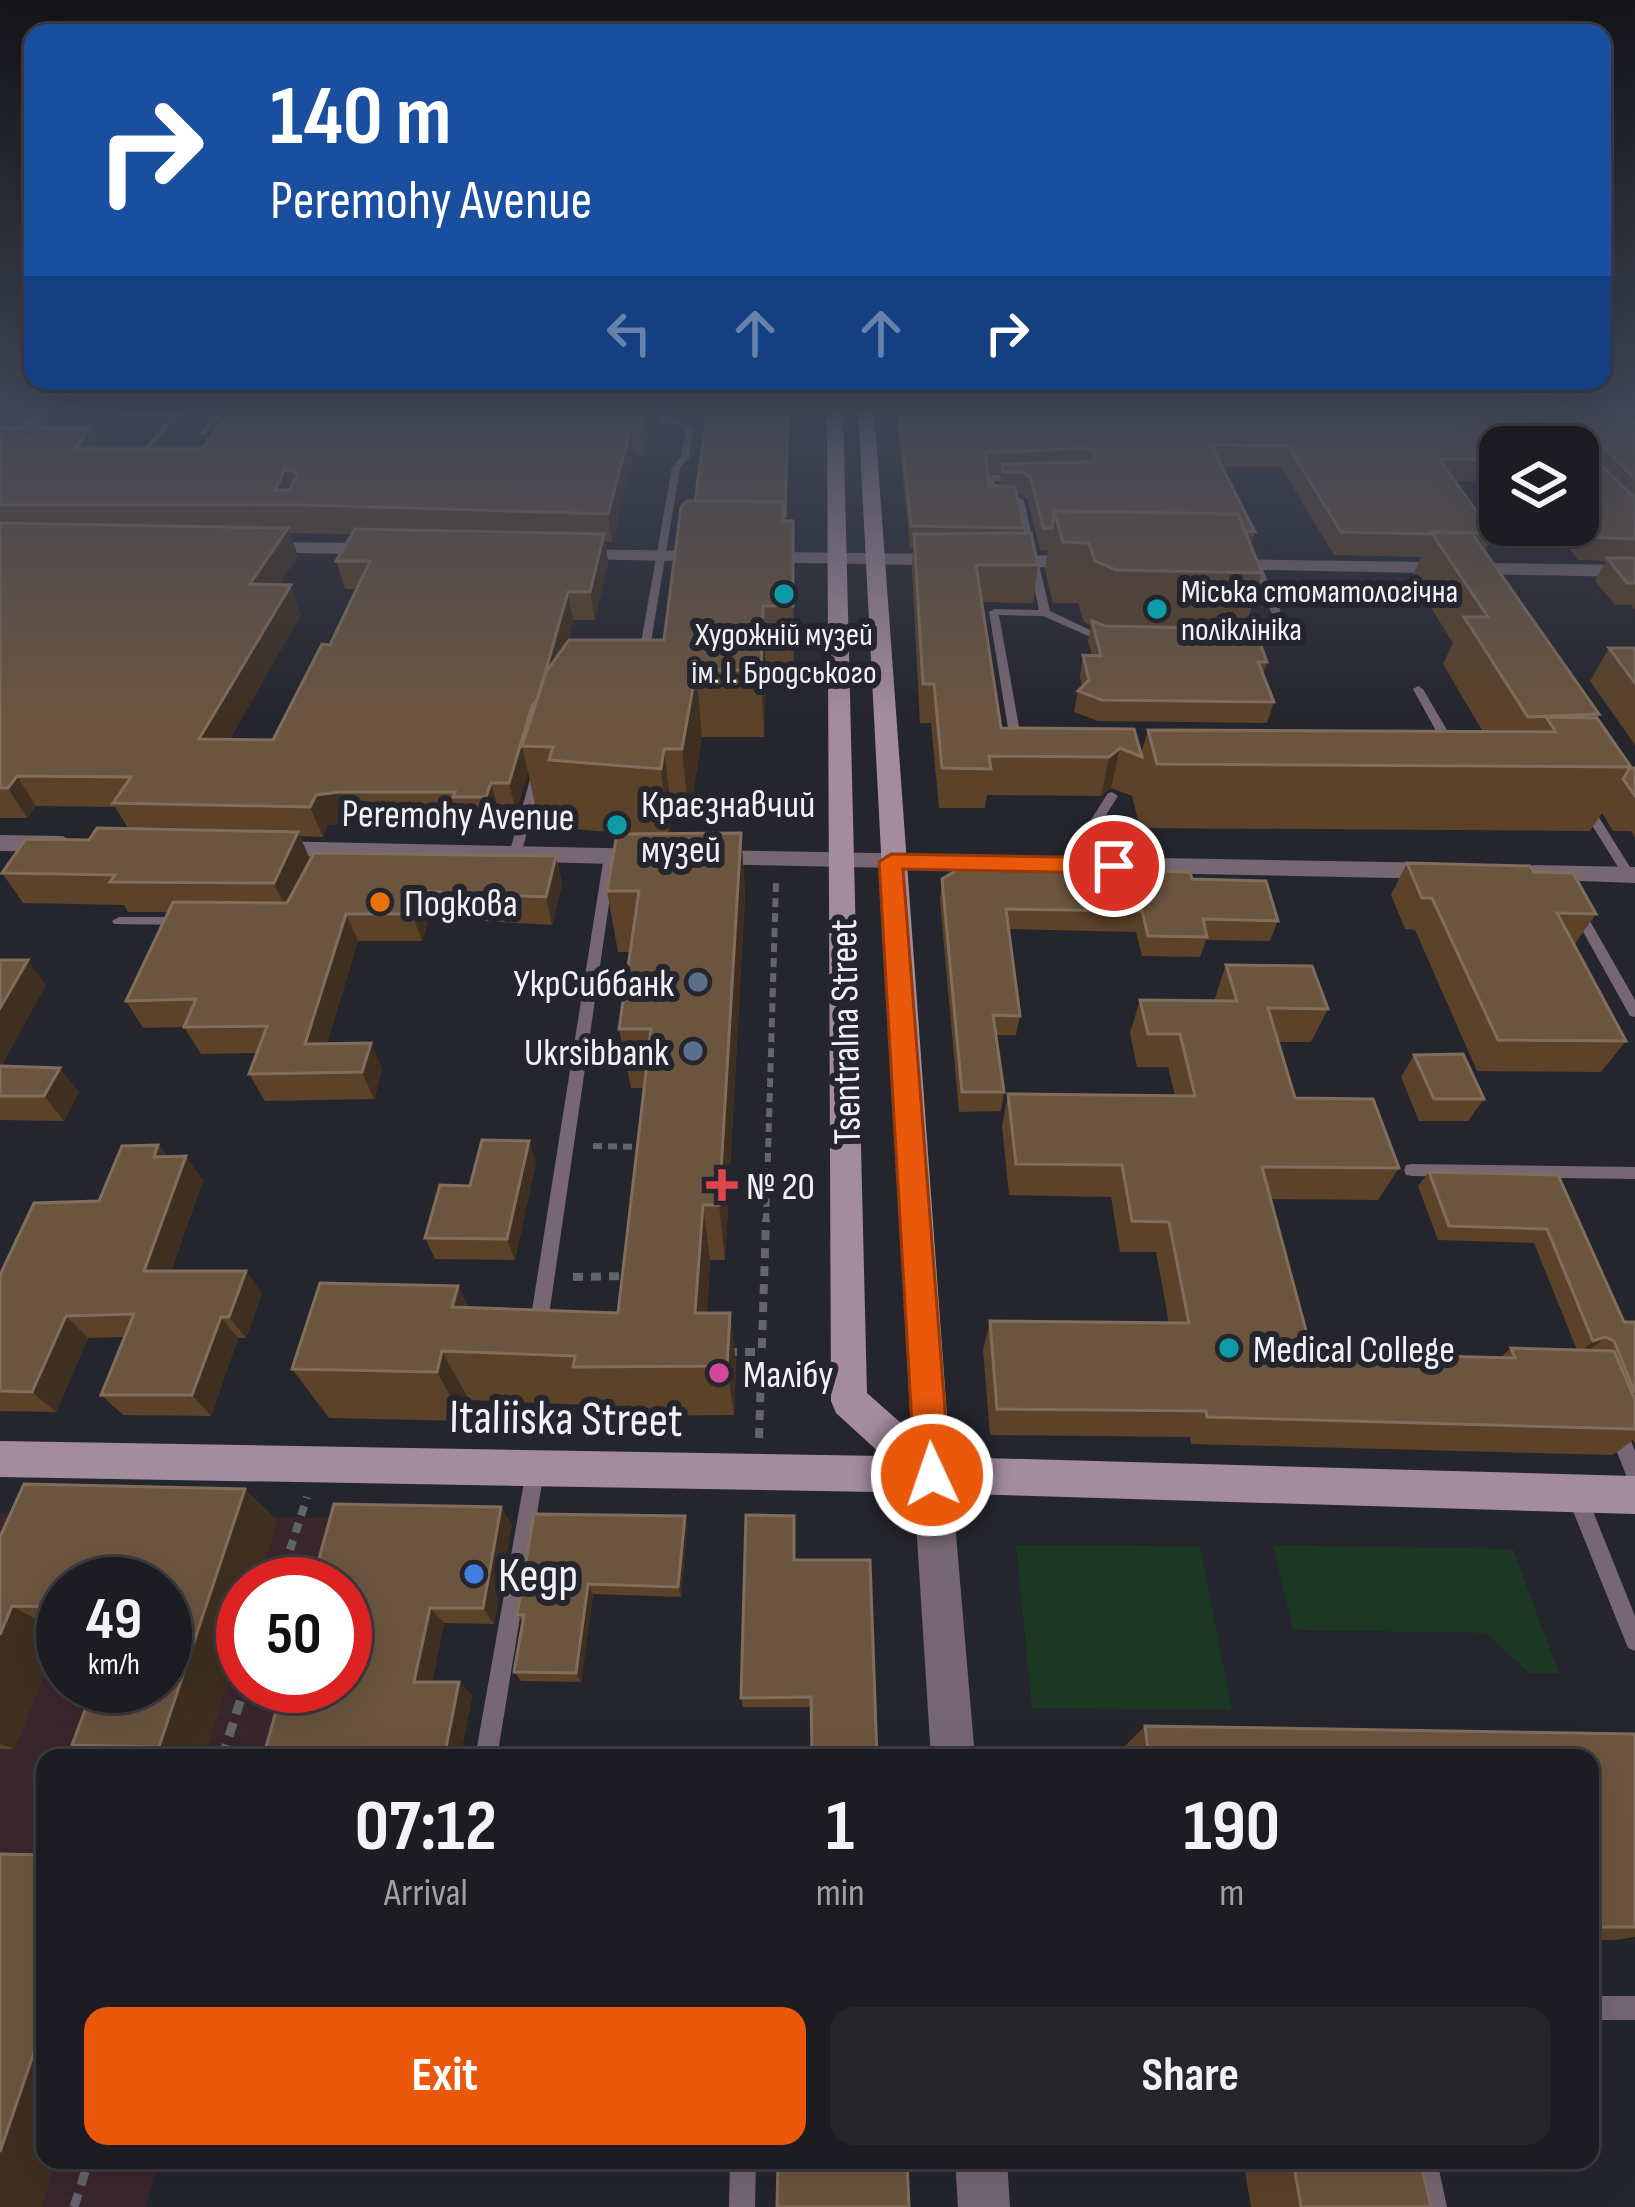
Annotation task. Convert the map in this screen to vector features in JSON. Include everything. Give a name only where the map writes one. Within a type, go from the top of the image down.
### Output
[{"type":"main road","name":"Tsentralna Street","points":[[836,511],[849,1401],[932,1475]]},
{"type":"main road","name":"Tsentralna Street","points":[[871,511],[932,1475]]},
{"type":"main road","name":"Italiiska Street","points":[[0,1460],[932,1475],[1635,1495]]},
{"type":"street","points":[[246,546],[273,539],[406,549]]},
{"type":"street","points":[[545,552],[1100,562]]},
{"type":"street","points":[[1189,564],[1635,571]]},
{"type":"street","points":[[0,843],[94,844]]},
{"type":"street","name":"Peremohy Avenue","points":[[235,848],[325,859],[514,854],[1463,872]]},
{"type":"street","points":[[1510,872],[1632,875]]},
{"type":"street","name":"Tsentralna Street","points":[[932,1475],[952,1749]]},
{"type":"street","points":[[982,2169],[984,2207]]},
{"type":"lane","points":[[640,678],[668,511]]},
{"type":"lane","points":[[1022,511],[1045,613]]},
{"type":"lane","points":[[1226,642],[1289,643],[1256,566]]},
{"type":"lane","points":[[1462,567],[1475,586]]},
{"type":"lane","points":[[1039,746],[1016,740],[994,612],[1045,613],[1101,639],[1120,640]]},
{"type":"lane","points":[[1418,689],[1454,754]]},
{"type":"lane","points":[[514,854],[543,757]]},
{"type":"lane","points":[[1579,794],[1632,875]]},
{"type":"lane","points":[[1068,865],[1112,796]]},
{"type":"lane","points":[[537,1332],[610,856]]},
{"type":"lane","points":[[1556,874],[1635,1012]]},
{"type":"lane","points":[[119,921],[207,922]]},
{"type":"lane","points":[[1412,1170],[1635,1173]]},
{"type":"lane","points":[[1612,1419],[1635,1473]]},
{"type":"lane","points":[[488,1749],[549,1468]]},
{"type":"lane","points":[[1576,1493],[1635,1641]]},
{"type":"lane","points":[[1599,2008],[1635,2008]]},
{"type":"lane","points":[[742,2207],[743,2169]]},
{"type":"lane","points":[[1426,2169],[1434,2207]]},
{"type":"path","points":[[758,1472],[777,860]]},
{"type":"path","points":[[566,1146],[655,1147]]},
{"type":"path","points":[[546,1277],[641,1275]]},
{"type":"path","points":[[485,1467],[507,1356],[537,1332]]},
{"type":"path","points":[[716,1352],[762,1352]]},
{"type":"path","points":[[549,1468],[572,1399]]},
{"type":"path","points":[[287,1557],[316,1465]]},
{"type":"path","points":[[225,1749],[236,1713]]},
{"type":"path","points":[[74,2207],[86,2169]]},
{"type":"shaded area","points":[[0,1513],[335,1518],[324,1557],[216,1557],[216,1713],[282,1713],[272,1749],[36,1749],[36,2169],[157,2169],[146,2207],[0,2207]]},
{"type":"green space","points":[[1016,1545],[1200,1546],[1232,1710],[1032,1708]]},
{"type":"green space","points":[[1273,1545],[1513,1549],[1559,1673],[1529,1673],[1486,1633],[1293,1630]]},
{"type":"building","points":[[506,511],[609,511],[608,514]]},
{"type":"building","points":[[680,511],[783,511],[783,521],[793,521],[793,606],[763,606],[761,670],[696,670],[682,749],[664,749],[661,769],[549,760],[553,747],[522,746],[546,672],[569,640],[664,640]]},
{"type":"building","points":[[909,511],[1020,511],[1024,528],[911,526]]},
{"type":"building","points":[[1039,511],[1244,511],[1255,532],[1245,531],[1238,514],[1054,511],[1052,528],[1043,528]]},
{"type":"building","points":[[1054,511],[1238,514],[1262,573],[1116,570],[1095,561],[1089,543],[1063,542]]},
{"type":"building","points":[[1328,511],[1479,515],[1479,534],[1341,532]]},
{"type":"building","points":[[1599,511],[1635,511],[1635,539],[1599,537]]},
{"type":"building","points":[[0,523],[288,528],[250,584],[291,585],[199,739],[273,740],[322,644],[330,645],[370,561],[336,561],[355,529],[604,534],[590,592],[568,592],[509,783],[491,783],[486,797],[453,797],[455,792],[340,792],[316,795],[310,807],[113,803],[131,777],[17,776],[8,788],[0,788]]},
{"type":"building","points":[[1431,532],[1471,532],[1599,714],[1528,717],[1464,617],[1488,617]]},
{"type":"building","points":[[1031,533],[1038,565],[976,565],[1001,728],[1134,729],[1142,757],[1120,748],[1109,757],[989,756],[991,769],[942,768],[934,684],[923,684],[914,534]]},
{"type":"building","points":[[1607,558],[1635,558],[1635,583],[1627,583]]},
{"type":"building","points":[[1092,621],[1105,626],[1255,629],[1267,662],[1258,662],[1274,702],[1102,700],[1078,691],[1089,680],[1083,655],[1101,656]]},
{"type":"building","points":[[1609,648],[1635,648],[1635,683]]},
{"type":"building","points":[[1546,717],[1597,718],[1631,767],[1157,764],[1148,730],[1556,732]]},
{"type":"building","points":[[1635,768],[1635,796],[1623,779]]},
{"type":"building","points":[[97,828],[298,832],[274,883],[110,882],[115,875],[2,873],[26,839],[89,840]]},
{"type":"building","points":[[741,833],[719,1205],[703,1205],[695,1313],[730,1313],[727,1366],[573,1367],[575,1356],[442,1351],[437,1372],[292,1369],[320,1283],[458,1286],[452,1307],[618,1313],[651,1029],[619,1029],[639,891],[607,891],[617,834]]},
{"type":"building","points":[[314,853],[556,856],[546,897],[420,891],[412,914],[346,914],[305,1044],[371,1043],[362,1072],[249,1074],[267,1026],[184,1027],[196,999],[126,1001],[173,902],[287,903]]},
{"type":"building","points":[[1407,863],[1530,866],[1534,872],[1573,873],[1596,914],[1557,913],[1626,1041],[1498,1040],[1432,898],[1422,898]]},
{"type":"building","points":[[962,867],[1190,872],[1192,879],[1266,881],[1278,921],[1203,919],[1207,937],[1148,936],[1142,911],[1006,909],[1020,1016],[993,1015],[1004,1092],[962,1092],[942,879]]},
{"type":"building","points":[[0,960],[28,960],[0,1008]]},
{"type":"building","points":[[1226,965],[1312,966],[1328,1009],[1268,1008],[1295,1098],[1373,1099],[1399,1168],[1262,1167],[1312,1353],[1515,1358],[1511,1348],[1614,1351],[1635,1400],[1635,1429],[1207,1417],[1206,1411],[997,1409],[990,1321],[1189,1323],[1169,1222],[1132,1221],[1122,1165],[1016,1164],[1008,1094],[1195,1096],[1180,1034],[1148,1034],[1140,1000],[1237,1001]]},
{"type":"building","points":[[1463,1054],[1484,1099],[1434,1099],[1414,1055]]},
{"type":"building","points":[[0,1066],[60,1068],[44,1096],[0,1096]]},
{"type":"building","points":[[482,1140],[529,1141],[507,1239],[425,1238],[440,1185],[470,1186]]},
{"type":"building","points":[[158,1145],[154,1157],[186,1156],[144,1271],[246,1271],[229,1317],[221,1317],[192,1395],[101,1395],[134,1314],[66,1316],[32,1392],[0,1391],[0,1275],[34,1203],[99,1201],[122,1146]]},
{"type":"building","points":[[1429,1172],[1558,1175],[1624,1322],[1635,1322],[1635,1393],[1614,1341],[1605,1337],[1593,1341],[1547,1229],[1449,1226]]},
{"type":"building","points":[[24,1484],[245,1489],[222,1557],[216,1557],[216,1576],[192,1648],[192,1557],[36,1557],[36,1606],[12,1606],[0,1635],[0,1537]]},
{"type":"building","points":[[334,1504],[501,1507],[483,1608],[430,1608],[414,1682],[459,1682],[446,1749],[266,1749],[276,1713],[372,1713],[372,1557],[319,1557]]},
{"type":"building","points":[[534,1514],[685,1516],[678,1587],[588,1584],[576,1673],[514,1672],[524,1615],[517,1615]]},
{"type":"building","points":[[746,1515],[794,1516],[794,1560],[870,1560],[877,1749],[812,1749],[811,1697],[741,1698]]},
{"type":"building","points":[[84,1713],[170,1713],[159,1747],[72,1745]]},
{"type":"building","points":[[1145,1726],[1635,1734],[1635,1927],[1599,1927],[1599,1749],[1148,1749]]},
{"type":"building","points":[[0,1854],[36,1855],[36,2046],[0,2152]]},
{"type":"building","points":[[778,2169],[907,2169],[909,2207],[777,2207]]},
{"type":"building","points":[[1295,2169],[1422,2169],[1431,2207],[1301,2207]]},
{"type":"place","name":"Художній музей ім. І. Бродського","points":[[784,594]]},
{"type":"place","name":"Міська стоматологічна поліклініка","points":[[1157,609]]},
{"type":"place","name":"Краєзнавчий музей","points":[[617,825]]},
{"type":"place","name":"Подкова","points":[[380,902]]},
{"type":"place","name":"УкрСиббанк","points":[[698,982]]},
{"type":"place","name":"Ukrsibbank","points":[[693,1051]]},
{"type":"place","name":"№ 20","points":[[722,1185]]},
{"type":"place","name":"Medical College","points":[[1229,1348]]},
{"type":"place","name":"Малібу","points":[[719,1373]]},
{"type":"place","name":"Кедр","points":[[474,1574]]},
{"type":"route","points":[[932,1475],[891,862],[1114,866]]}]
